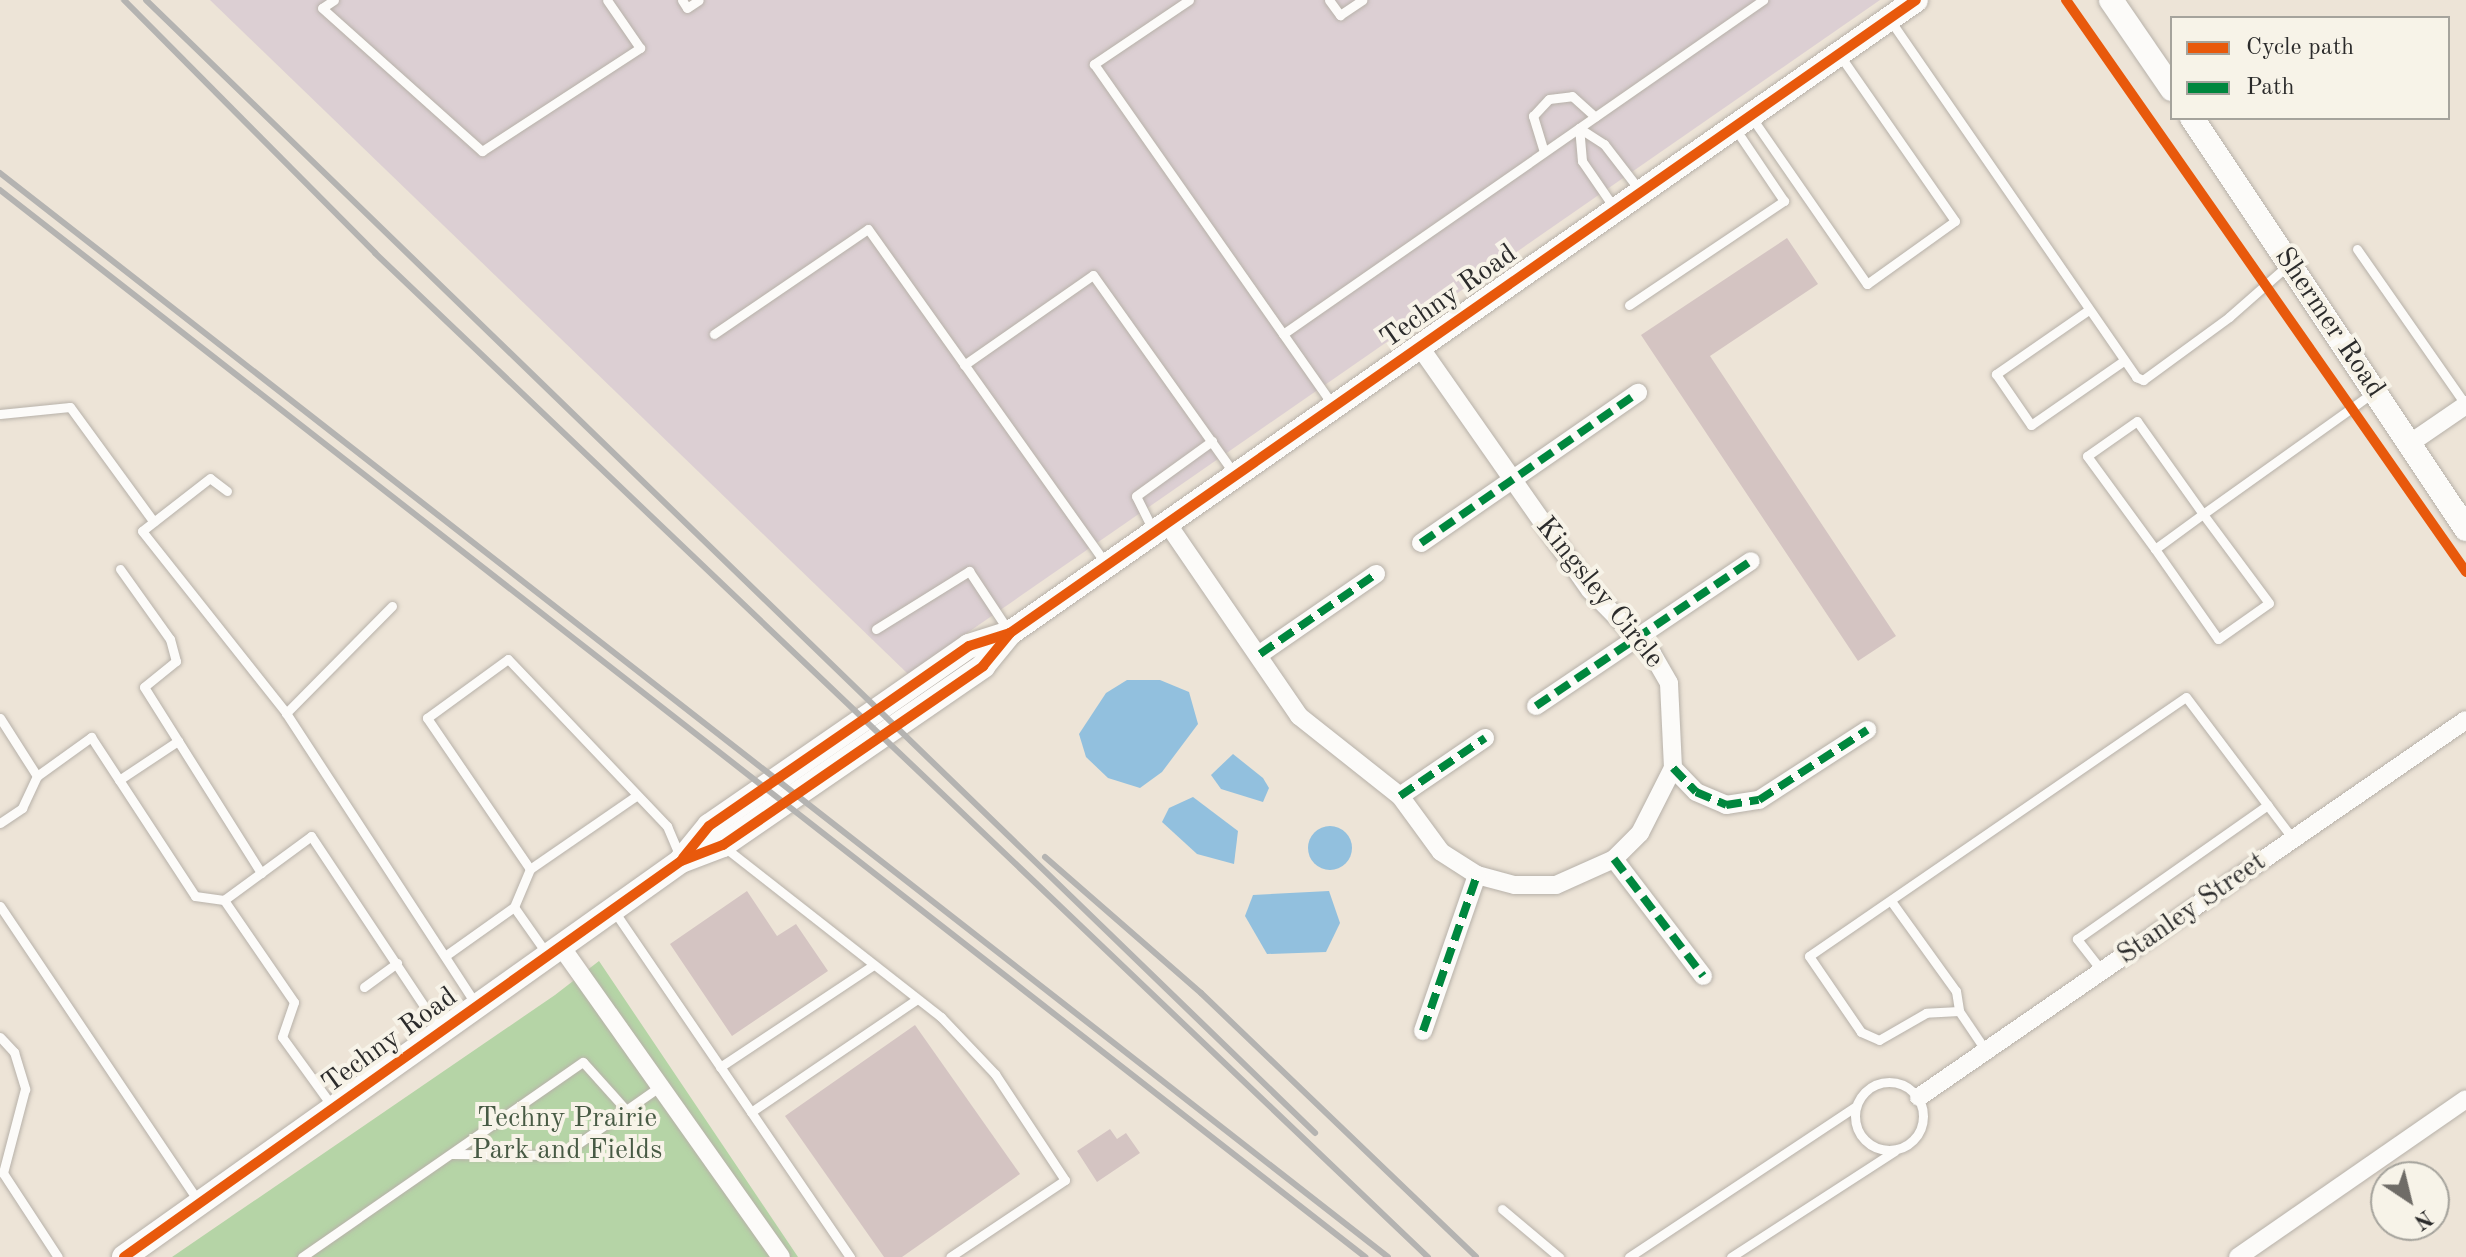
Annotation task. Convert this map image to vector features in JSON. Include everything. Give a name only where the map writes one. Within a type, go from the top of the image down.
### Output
[{"type":"main road","name":"Techny Road","points":[[124,1257],[336,1111],[554,949],[681,861],[723,845],[983,666],[1010,633],[1916,0]]},
{"type":"main road","points":[[2111,0],[2170,86]]},
{"type":"main road","name":"Shermer Road","points":[[2193,120],[2466,529]]},
{"type":"main road","name":"Techny Road","points":[[681,861],[709,826],[969,646],[1010,633]]},
{"type":"street","name":"Kingsley Circle","points":[[1161,528],[1260,654],[1299,716],[1400,796],[1441,852],[1477,875],[1556,885],[1614,859],[1640,833],[1673,768],[1669,683],[1638,638],[1590,590],[1420,347]]},
{"type":"street","points":[[1421,543],[1638,393]]},
{"type":"street","points":[[2409,444],[2466,405]]},
{"type":"street","points":[[1536,706],[1751,561]]},
{"type":"street","points":[[1260,654],[1376,574]]},
{"type":"street","name":"Stanley Street","points":[[1919,1097],[2466,720]]},
{"type":"street","points":[[1673,768],[1696,792],[1726,805],[1759,800],[1867,730]]},
{"type":"street","points":[[1400,796],[1485,738]]},
{"type":"street","points":[[1614,859],[1703,976]]},
{"type":"street","points":[[1423,1031],[1477,875]]},
{"type":"street","points":[[554,949],[662,1085],[781,1257]]},
{"type":"street","points":[[2238,1257],[2466,1099]]},
{"type":"lane","points":[[334,0],[322,8],[482,151],[640,48],[607,0]]},
{"type":"lane","points":[[682,0],[687,8],[699,0]]},
{"type":"lane","points":[[1189,0],[1094,64],[1334,407]]},
{"type":"lane","points":[[1329,0],[1340,15],[1362,0]]},
{"type":"lane","points":[[1283,334],[1763,0]]},
{"type":"lane","points":[[1889,19],[2122,362],[2143,380],[2289,263]]},
{"type":"lane","points":[[1742,122],[1867,284],[1955,221],[1839,54]]},
{"type":"lane","points":[[1544,152],[1533,116],[1549,99],[1572,96],[1595,117]]},
{"type":"lane","points":[[1629,305],[1784,201],[1742,122]]},
{"type":"lane","points":[[1579,128],[1604,144],[1641,192]]},
{"type":"lane","points":[[1579,128],[1582,161],[1615,210]]},
{"type":"lane","points":[[714,334],[868,229],[1107,565]]},
{"type":"lane","points":[[2357,249],[2466,405]]},
{"type":"lane","points":[[964,365],[1093,275],[1235,475]]},
{"type":"lane","points":[[2087,311],[1996,374],[2031,425],[2122,362]]},
{"type":"lane","points":[[2155,549],[2374,392]]},
{"type":"lane","points":[[0,414],[70,407],[154,522]]},
{"type":"lane","points":[[2137,421],[2269,603],[2218,639],[2155,549],[2087,456],[2137,421]]},
{"type":"lane","points":[[1161,528],[1136,496],[1212,441]]},
{"type":"lane","points":[[227,491],[210,478],[142,531],[286,713],[478,1007]]},
{"type":"lane","points":[[120,569],[170,639],[176,661],[144,687],[261,873]]},
{"type":"lane","points":[[876,629],[969,571],[1010,633]]},
{"type":"lane","points":[[286,713],[392,606]]},
{"type":"lane","points":[[530,869],[427,718],[508,659],[667,826],[681,861]]},
{"type":"lane","points":[[1959,1011],[1926,1013],[1879,1040],[1861,1032],[1809,956],[2186,697],[2293,839]]},
{"type":"lane","points":[[0,718],[37,776]]},
{"type":"lane","points":[[0,823],[22,808],[37,776],[91,737],[195,896],[224,900],[311,836],[442,1032]]},
{"type":"lane","points":[[119,780],[178,741]]},
{"type":"lane","points":[[445,956],[514,907],[530,869],[636,796]]},
{"type":"lane","points":[[2102,971],[2077,939],[2268,805]]},
{"type":"lane","points":[[723,845],[917,999],[995,1074],[1065,1180],[950,1257]]},
{"type":"lane","points":[[224,900],[294,1002],[282,1037],[336,1111]]},
{"type":"lane","points":[[1891,901],[1956,991],[1959,1011],[1986,1051]]},
{"type":"lane","points":[[0,906],[200,1204]]},
{"type":"lane","points":[[514,907],[554,949]]},
{"type":"lane","points":[[612,909],[850,1257]]},
{"type":"lane","points":[[364,987],[397,963]]},
{"type":"lane","points":[[720,1067],[872,966]]},
{"type":"lane","points":[[751,1112],[917,999]]},
{"type":"lane","points":[[0,1037],[14,1052],[25,1089],[3,1173],[58,1257]]},
{"type":"lane","points":[[302,1257],[583,1062],[626,1110]]},
{"type":"lane","points":[[1629,1257],[1855,1107],[1878,1083],[1901,1083],[1919,1097],[1921,1129],[1898,1149],[1731,1257]]},
{"type":"lane","points":[[452,1154],[562,1155],[662,1085]]},
{"type":"lane","points":[[1855,1107],[1865,1140],[1898,1149]]},
{"type":"lane","points":[[1502,1209],[1559,1257]]},
{"type":"shaded area","points":[[210,0],[1880,0],[908,674]]},
{"type":"green space","name":"Techny Prairie Park and Fields","points":[[599,961],[798,1257],[172,1257],[555,995]]},
{"type":"water","points":[[1127,680],[1160,680],[1189,692],[1198,724],[1162,772],[1140,788],[1108,778],[1086,757],[1079,734],[1106,693]]},
{"type":"water","points":[[1233,754],[1263,778],[1269,788],[1263,802],[1221,789],[1211,775]]},
{"type":"water","points":[[1193,797],[1238,831],[1234,864],[1197,854],[1162,822],[1169,808]]},
{"type":"water","points":[[1330,826],[1346,832],[1352,848],[1346,864],[1330,870],[1314,864],[1308,848],[1314,832]]},
{"type":"water","points":[[1329,891],[1340,923],[1326,952],[1267,954],[1245,916],[1253,895]]},
{"type":"building","points":[[1787,238],[1818,284],[1710,356],[1896,636],[1858,661],[1641,335]]},
{"type":"building","points":[[747,891],[777,936],[796,924],[828,971],[732,1036],[670,944]]},
{"type":"building","points":[[915,1025],[1020,1174],[902,1257],[884,1257],[785,1116]]},
{"type":"building","points":[[1110,1129],[1117,1139],[1126,1133],[1140,1153],[1097,1182],[1077,1151]]},
{"type":"railway","points":[[124,0],[375,253],[1428,1257]]},
{"type":"railway","points":[[146,0],[1315,1133]]},
{"type":"railway","points":[[0,173],[1388,1257]]},
{"type":"railway","points":[[0,190],[1365,1257]]},
{"type":"railway","points":[[1045,857],[1201,993],[1476,1257]]},
{"type":"marked path","points":[[1421,543],[1638,393]]},
{"type":"marked path","points":[[1536,706],[1751,561]]},
{"type":"marked path","points":[[1260,654],[1376,574]]},
{"type":"marked path","points":[[1673,768],[1696,792],[1726,805],[1759,800],[1867,730]]},
{"type":"marked path","points":[[1400,796],[1485,738]]},
{"type":"marked path","points":[[1614,859],[1703,976]]},
{"type":"marked path","points":[[1423,1031],[1477,875]]},
{"type":"cycle path","points":[[124,1257],[681,861],[723,845],[983,666],[1010,633],[1916,0]]},
{"type":"cycle path","points":[[2066,0],[2466,572]]},
{"type":"cycle path","points":[[683,858],[709,826],[969,646],[1010,633]]}]
